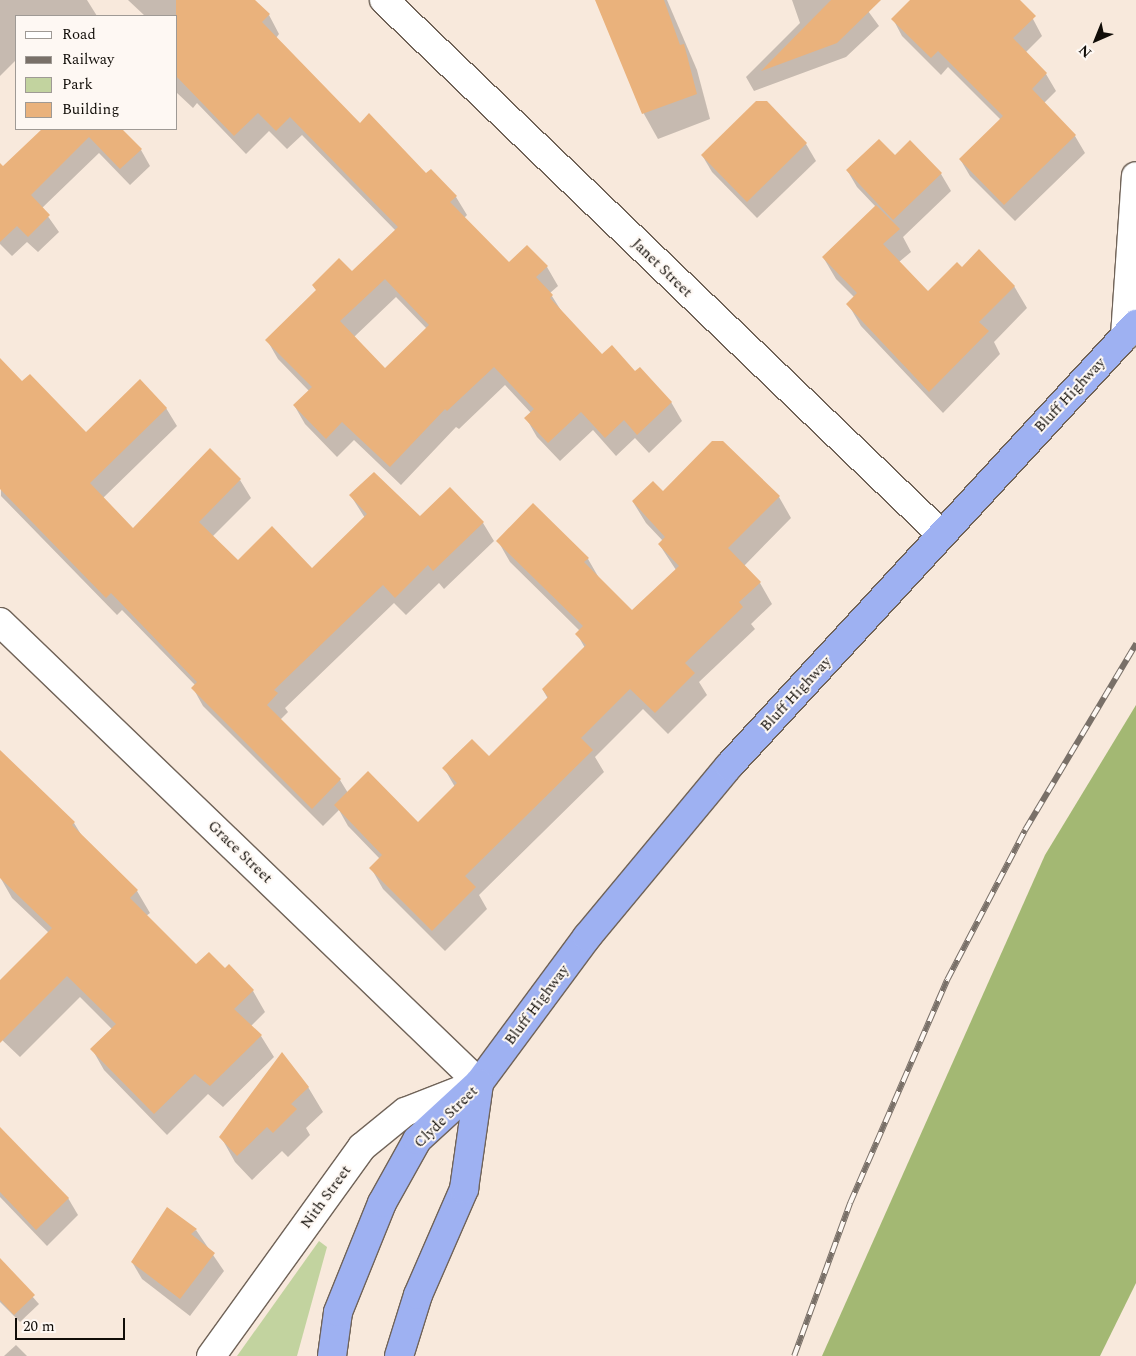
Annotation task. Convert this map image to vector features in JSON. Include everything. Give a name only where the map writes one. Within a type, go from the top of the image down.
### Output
[{"type":"highway","name":"Bluff Highway","points":[[479,1083],[587,937],[730,766],[1130,330]]},
{"type":"highway","name":"Clyde Street","points":[[398,1349],[464,1189],[479,1083]]},
{"type":"highway","name":"Clyde Street","points":[[332,1356],[338,1312],[382,1203],[417,1140],[479,1083]]},
{"type":"street","name":"Janet Street","points":[[384,0],[942,535]]},
{"type":"street","points":[[1130,330],[1136,176]]},
{"type":"street","name":"Grace Street","points":[[0,622],[479,1083]]},
{"type":"street","name":"Nith Street","points":[[211,1356],[362,1147],[405,1112],[479,1083]]},
{"type":"green space","points":[[1136,705],[1136,1283],[1100,1356],[822,1356],[1045,855]]},
{"type":"green space","points":[[319,1241],[327,1247],[297,1356],[237,1356]]},
{"type":"building","points":[[176,0],[255,0],[270,14],[262,22],[360,123],[369,113],[426,173],[431,169],[457,196],[450,202],[509,262],[527,245],[548,266],[536,277],[553,295],[550,298],[602,354],[612,345],[635,371],[640,367],[672,402],[637,435],[624,420],[605,438],[581,412],[548,443],[524,418],[534,409],[494,367],[447,411],[445,409],[390,467],[342,422],[326,439],[293,405],[312,387],[265,340],[316,290],[312,285],[339,258],[352,271],[398,227],[290,117],[276,131],[258,113],[234,136],[178,78],[178,15],[176,15]],"holes":[[[385,279],[429,325],[385,368],[340,321]]]},
{"type":"building","points":[[595,0],[664,0],[680,45],[684,44],[697,94],[642,114]]},
{"type":"building","points":[[831,0],[881,0],[837,43],[761,71]]},
{"type":"building","points":[[910,0],[1020,0],[1036,16],[1013,38],[1047,73],[1032,89],[1076,135],[1004,205],[959,159],[1003,116],[938,51],[931,58],[891,19]]},
{"type":"building","points":[[756,101],[767,101],[807,143],[747,202],[701,155]]},
{"type":"building","points":[[41,130],[123,130],[142,149],[120,169],[89,137],[31,195],[50,215],[28,237],[17,226],[0,242],[0,163],[3,166]]},
{"type":"building","points":[[879,139],[895,155],[910,140],[942,173],[893,220],[846,170]]},
{"type":"building","points":[[876,205],[900,229],[883,244],[928,291],[957,262],[962,267],[979,249],[1015,286],[979,322],[989,331],[929,392],[846,304],[857,293],[822,257]]},
{"type":"building","points":[[0,358],[22,381],[30,374],[86,432],[140,379],[167,408],[90,483],[133,528],[210,448],[241,479],[199,522],[238,560],[272,526],[312,568],[367,514],[349,495],[374,472],[420,516],[450,487],[484,522],[433,571],[428,565],[395,598],[383,585],[274,690],[278,693],[267,705],[341,779],[312,809],[191,688],[197,682],[111,593],[106,598],[0,489]]},
{"type":"building","points":[[712,441],[723,441],[780,496],[728,548],[761,582],[739,602],[743,607],[685,663],[695,673],[655,713],[630,689],[581,738],[593,750],[465,876],[476,887],[432,931],[369,868],[382,855],[334,805],[368,771],[418,822],[457,783],[442,768],[472,739],[489,756],[548,697],[542,689],[586,645],[575,634],[583,626],[496,541],[533,503],[589,558],[584,562],[632,610],[679,566],[658,544],[665,537],[632,501],[653,481],[663,491]]},
{"type":"building","points":[[0,750],[75,822],[72,825],[138,890],[130,898],[196,964],[209,952],[225,968],[229,964],[254,990],[234,1009],[262,1035],[210,1086],[195,1074],[154,1114],[90,1049],[116,1024],[67,976],[0,1043],[0,980],[52,928],[0,878]]},
{"type":"building","points":[[282,1052],[309,1087],[291,1104],[297,1109],[273,1133],[267,1127],[237,1156],[219,1137]]},
{"type":"building","points":[[0,1127],[69,1198],[36,1230],[0,1192]]},
{"type":"building","points":[[167,1207],[197,1229],[191,1234],[215,1253],[180,1299],[131,1262]]},
{"type":"building","points":[[0,1258],[35,1295],[14,1315],[0,1300]]},
{"type":"railway","points":[[794,1356],[850,1203],[947,980],[1025,830],[1136,644]]}]
